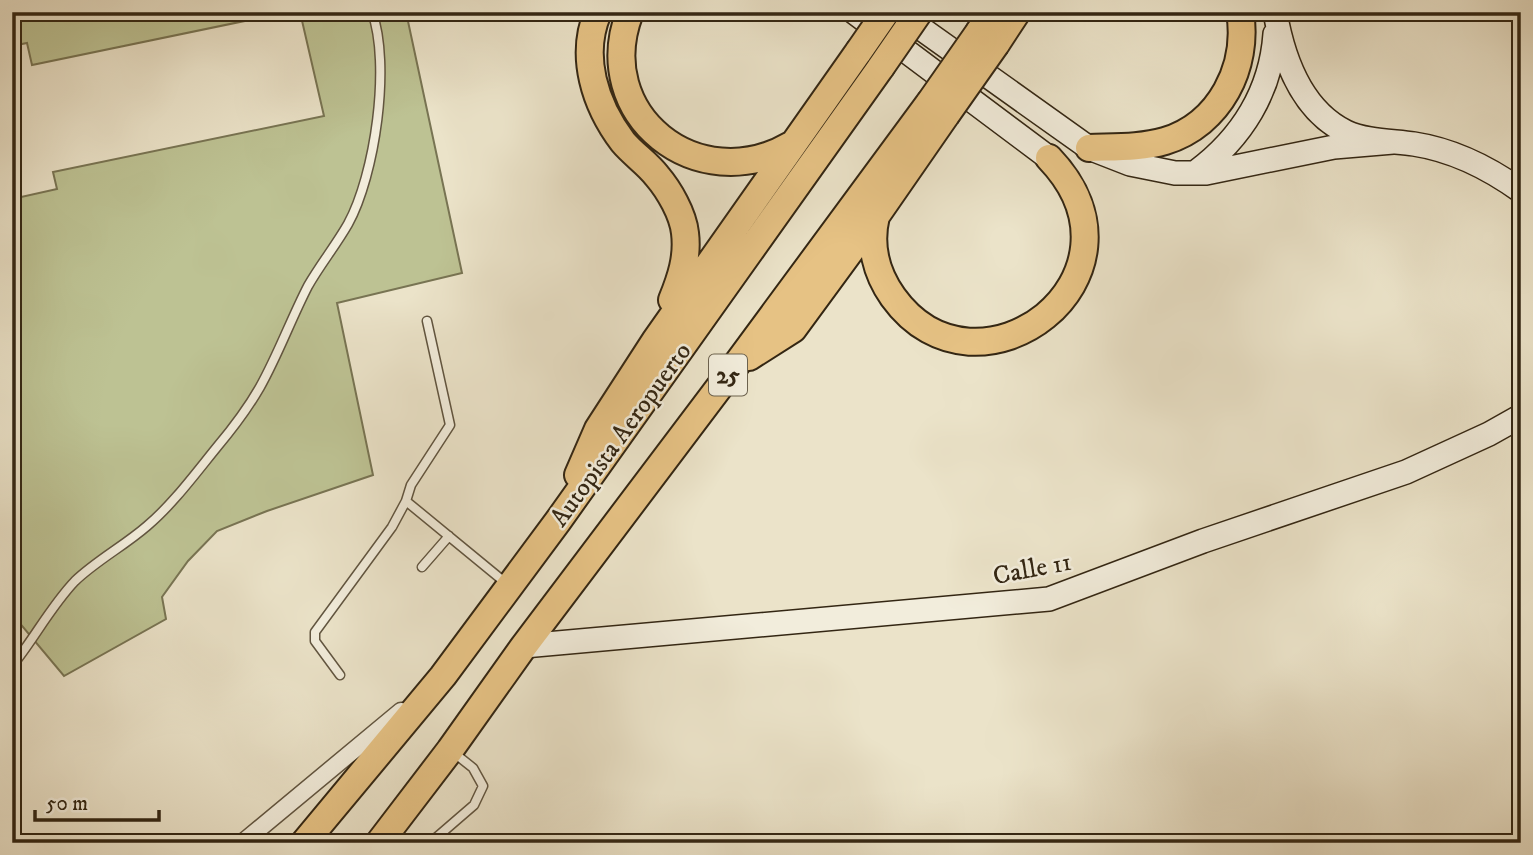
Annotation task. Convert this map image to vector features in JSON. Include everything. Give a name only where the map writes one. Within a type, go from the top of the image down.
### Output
[{"type":"highway","points":[[598,12],[589,52],[593,84],[605,113],[624,142],[657,176],[678,209],[685,232],[685,267],[655,341]]},
{"type":"highway","points":[[630,12],[622,40],[621,56],[626,89],[642,118],[665,142],[695,158],[744,163],[776,153],[791,145],[801,133]]},
{"type":"highway","points":[[558,522],[598,429],[655,341],[886,12]]},
{"type":"highway","name":"Autopista Aeropuerto","points":[[304,843],[443,676],[558,522],[919,12]]},
{"type":"highway","name":"Autopista Aeropuerto","points":[[379,843],[736,365],[938,108],[989,30],[1017,12]]},
{"type":"highway","points":[[1089,148],[1134,147],[1167,140],[1197,125],[1220,101],[1236,72],[1242,39],[1240,12]]},
{"type":"highway","points":[[736,365],[793,329],[876,216],[938,108]]},
{"type":"highway","points":[[876,216],[873,230],[876,260],[887,288],[906,312],[931,330],[960,339],[990,340],[1019,333],[1045,318],[1061,302],[1073,283],[1082,254],[1084,239],[1081,209],[1069,181],[1049,158]]},
{"type":"main road","points":[[854,12],[1049,158]]},
{"type":"main road","points":[[898,12],[1089,148],[1130,164],[1166,172],[1206,173],[1334,147],[1393,142]]},
{"type":"main road","points":[[1194,173],[1223,150],[1246,122],[1255,106],[1264,88],[1274,50],[1276,16]]},
{"type":"main road","points":[[1276,16],[1285,55],[1296,80],[1308,101],[1324,118],[1347,133],[1417,145],[1460,157],[1502,178],[1521,191]]},
{"type":"main road","name":"Calle 11","points":[[524,646],[1049,599],[1203,541],[1406,472],[1489,434],[1521,416]]},
{"type":"street","points":[[242,843],[443,676]]},
{"type":"lane","points":[[12,666],[58,601],[76,581],[148,525],[176,496],[219,446],[261,385],[309,285],[348,223],[362,194],[377,113],[382,54],[372,12]]},
{"type":"lane","points":[[340,675],[314,637],[392,527],[407,501],[411,485],[450,425],[427,321]]},
{"type":"lane","points":[[407,501],[509,586]]},
{"type":"lane","points":[[422,567],[449,536]]},
{"type":"lane","points":[[430,843],[474,805],[483,786],[473,768],[450,750]]},
{"type":"green space","points":[[12,12],[288,12],[32,65],[27,43],[12,46]]},
{"type":"green space","points":[[300,12],[406,12],[462,273],[337,303],[373,475],[217,531],[188,561],[162,597],[166,619],[64,676],[12,614],[12,199],[57,189],[53,172],[324,116]]}]
